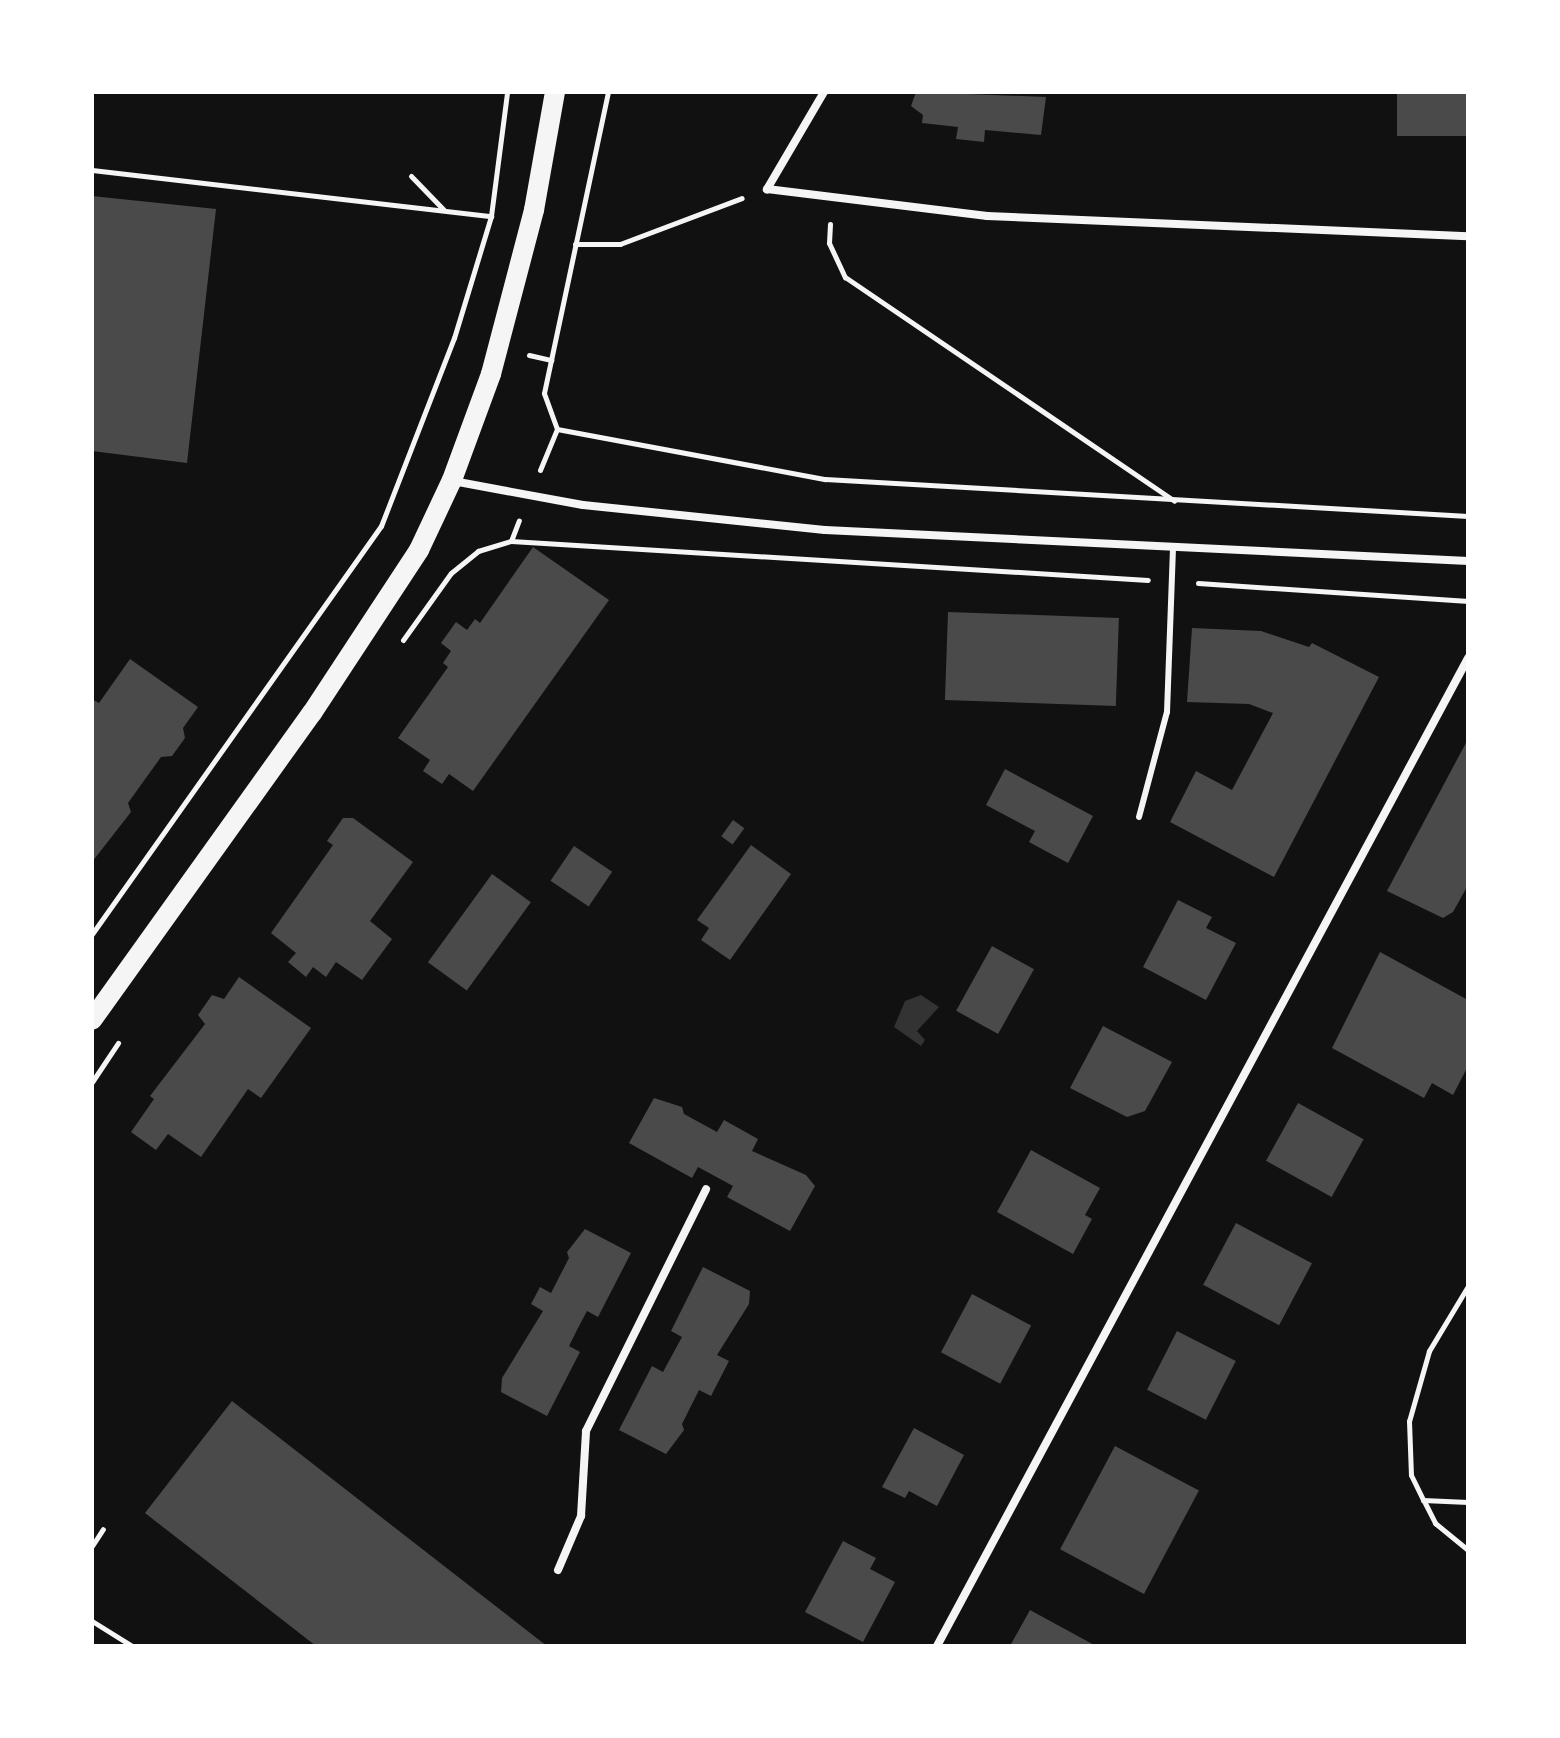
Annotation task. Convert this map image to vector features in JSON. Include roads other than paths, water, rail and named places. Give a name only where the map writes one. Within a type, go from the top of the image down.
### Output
[{"type":"main road","points":[[92,1020],[312,713],[419,550],[452,480],[498,350],[534,210],[555,92]]},
{"type":"street","points":[[824,92],[767,189],[987,216],[1468,236]]},
{"type":"street","points":[[452,480],[583,505],[825,530],[1468,561]]},
{"type":"street","points":[[937,1646],[1468,658]]},
{"type":"street","points":[[558,1570],[581,1516],[586,1431],[706,1189]]},
{"type":"lane","points":[[1139,817],[1167,712],[1173,547]]}]
